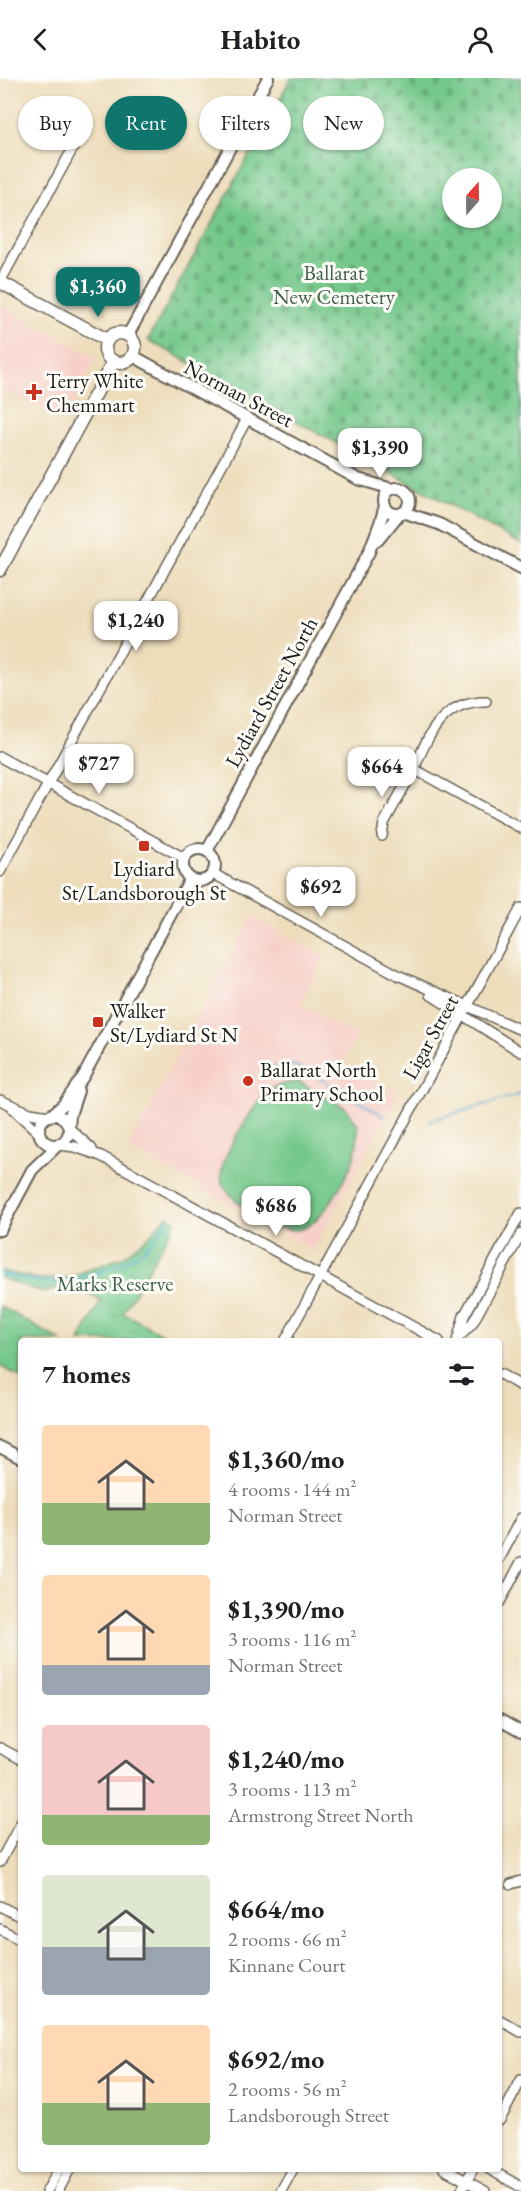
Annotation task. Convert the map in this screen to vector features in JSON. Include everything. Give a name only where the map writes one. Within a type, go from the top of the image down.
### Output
[{"type":"main road","points":[[0,282],[107,340]]},
{"type":"main road","points":[[114,334],[128,335],[134,343],[133,356],[122,364],[113,362],[106,355],[107,340],[114,334]]},
{"type":"main road","points":[[0,570],[113,362]]},
{"type":"street","points":[[128,335],[268,78]]},
{"type":"street","points":[[0,282],[73,150]]},
{"type":"street","name":"Norman Street","points":[[133,356],[358,479],[392,489]]},
{"type":"street","points":[[0,872],[247,419]]},
{"type":"street","name":"Norman Street","points":[[358,479],[384,504]]},
{"type":"street","points":[[439,524],[401,513],[390,513],[384,504],[386,494],[392,489],[403,489],[410,500],[439,524],[521,568]]},
{"type":"street","points":[[401,513],[408,507],[410,500]]},
{"type":"street","name":"Lydiard Street North","points":[[207,851],[369,552],[381,523],[384,504]]},
{"type":"street","name":"Lydiard Street North","points":[[369,552],[401,513]]},
{"type":"street","points":[[382,836],[384,823],[436,725],[460,704],[486,701]]},
{"type":"street","points":[[0,757],[184,858]]},
{"type":"street","points":[[414,769],[521,828]]},
{"type":"street","points":[[195,849],[207,851],[214,861],[212,873],[204,880],[190,879],[183,870],[184,858],[187,853],[195,849]]},
{"type":"street","points":[[212,873],[398,975],[521,1052]]},
{"type":"street","points":[[33,1170],[41,1122],[61,1107],[83,1077],[190,879]]},
{"type":"street","name":"Ligar Street","points":[[287,1338],[521,908]]},
{"type":"street","points":[[398,975],[521,1030]]},
{"type":"street","points":[[0,1230],[33,1170],[66,1139],[70,1115],[83,1077]]},
{"type":"street","points":[[2,1101],[47,1144],[75,1147],[101,1156]]},
{"type":"street","points":[[2,1101],[30,1113],[61,1117],[79,1139],[101,1156],[434,1338]]},
{"type":"street","points":[[458,1338],[464,1316],[521,1213]]},
{"type":"street","points":[[459,1338],[472,1324],[521,1234]]},
{"type":"street","points":[[502,1375],[521,1386]]},
{"type":"street","points":[[0,1447],[18,1456]]},
{"type":"street","points":[[504,1540],[521,1518]]},
{"type":"street","points":[[502,1598],[521,1562]]},
{"type":"street","points":[[502,1721],[521,1732]]},
{"type":"street","points":[[0,1748],[18,1757]]},
{"type":"street","points":[[0,1862],[18,1829]]},
{"type":"street","points":[[0,1906],[18,1915]]},
{"type":"street","points":[[0,1929],[18,1938]]},
{"type":"street","points":[[502,2021],[521,2032]]},
{"type":"street","points":[[502,2116],[521,2080]]},
{"type":"street","points":[[47,2191],[57,2172]]},
{"type":"street","points":[[58,2191],[68,2172]]},
{"type":"street","points":[[281,2191],[292,2172]]},
{"type":"street","points":[[450,2172],[485,2191]]},
{"type":"street","points":[[461,2191],[471,2172]]},
{"type":"street","points":[[494,2172],[521,2187]]},
{"type":"shaded area","points":[[0,305],[96,358],[63,420],[21,397],[0,390]]},
{"type":"shaded area","name":"Ballarat North Primary School","points":[[252,917],[325,957],[300,1004],[357,1035],[342,1064],[398,1093],[313,1250],[128,1148]]},
{"type":"green space","name":"Ballarat New Cemetery","points":[[291,78],[521,78],[521,544],[148,340],[252,150],[291,150],[291,96],[281,96]]},
{"type":"green space","points":[[299,1082],[346,1108],[358,1125],[358,1130],[353,1161],[332,1200],[317,1219],[295,1230],[276,1226],[245,1208],[227,1191],[221,1175],[229,1149],[262,1097],[280,1085]]},
{"type":"green space","name":"Marks Reserve","points":[[167,1216],[176,1221],[123,1313],[169,1338],[82,1338],[101,1301],[69,1284],[45,1293],[0,1278],[0,1271],[38,1279],[67,1278],[123,1257],[148,1237]]},
{"type":"green space","points":[[0,1306],[56,1338],[18,1338],[18,1376],[0,1366]]},
{"type":"waterway","points":[[267,1068],[290,1065],[304,1069],[384,1116]]},
{"type":"waterway","points":[[429,1121],[521,1094]]},
{"type":"waterway","points":[[0,1274],[50,1282],[87,1277],[125,1262],[141,1251],[170,1218]]},
{"type":"place","name":"Terry White Chemmart","points":[[34,392]]},
{"type":"place","name":"Lydiard St/Landsborough St","points":[[144,846]]},
{"type":"place","name":"Walker St/Lydiard St N","points":[[98,1022]]},
{"type":"place","name":"Ballarat North Primary School","points":[[248,1081]]}]
